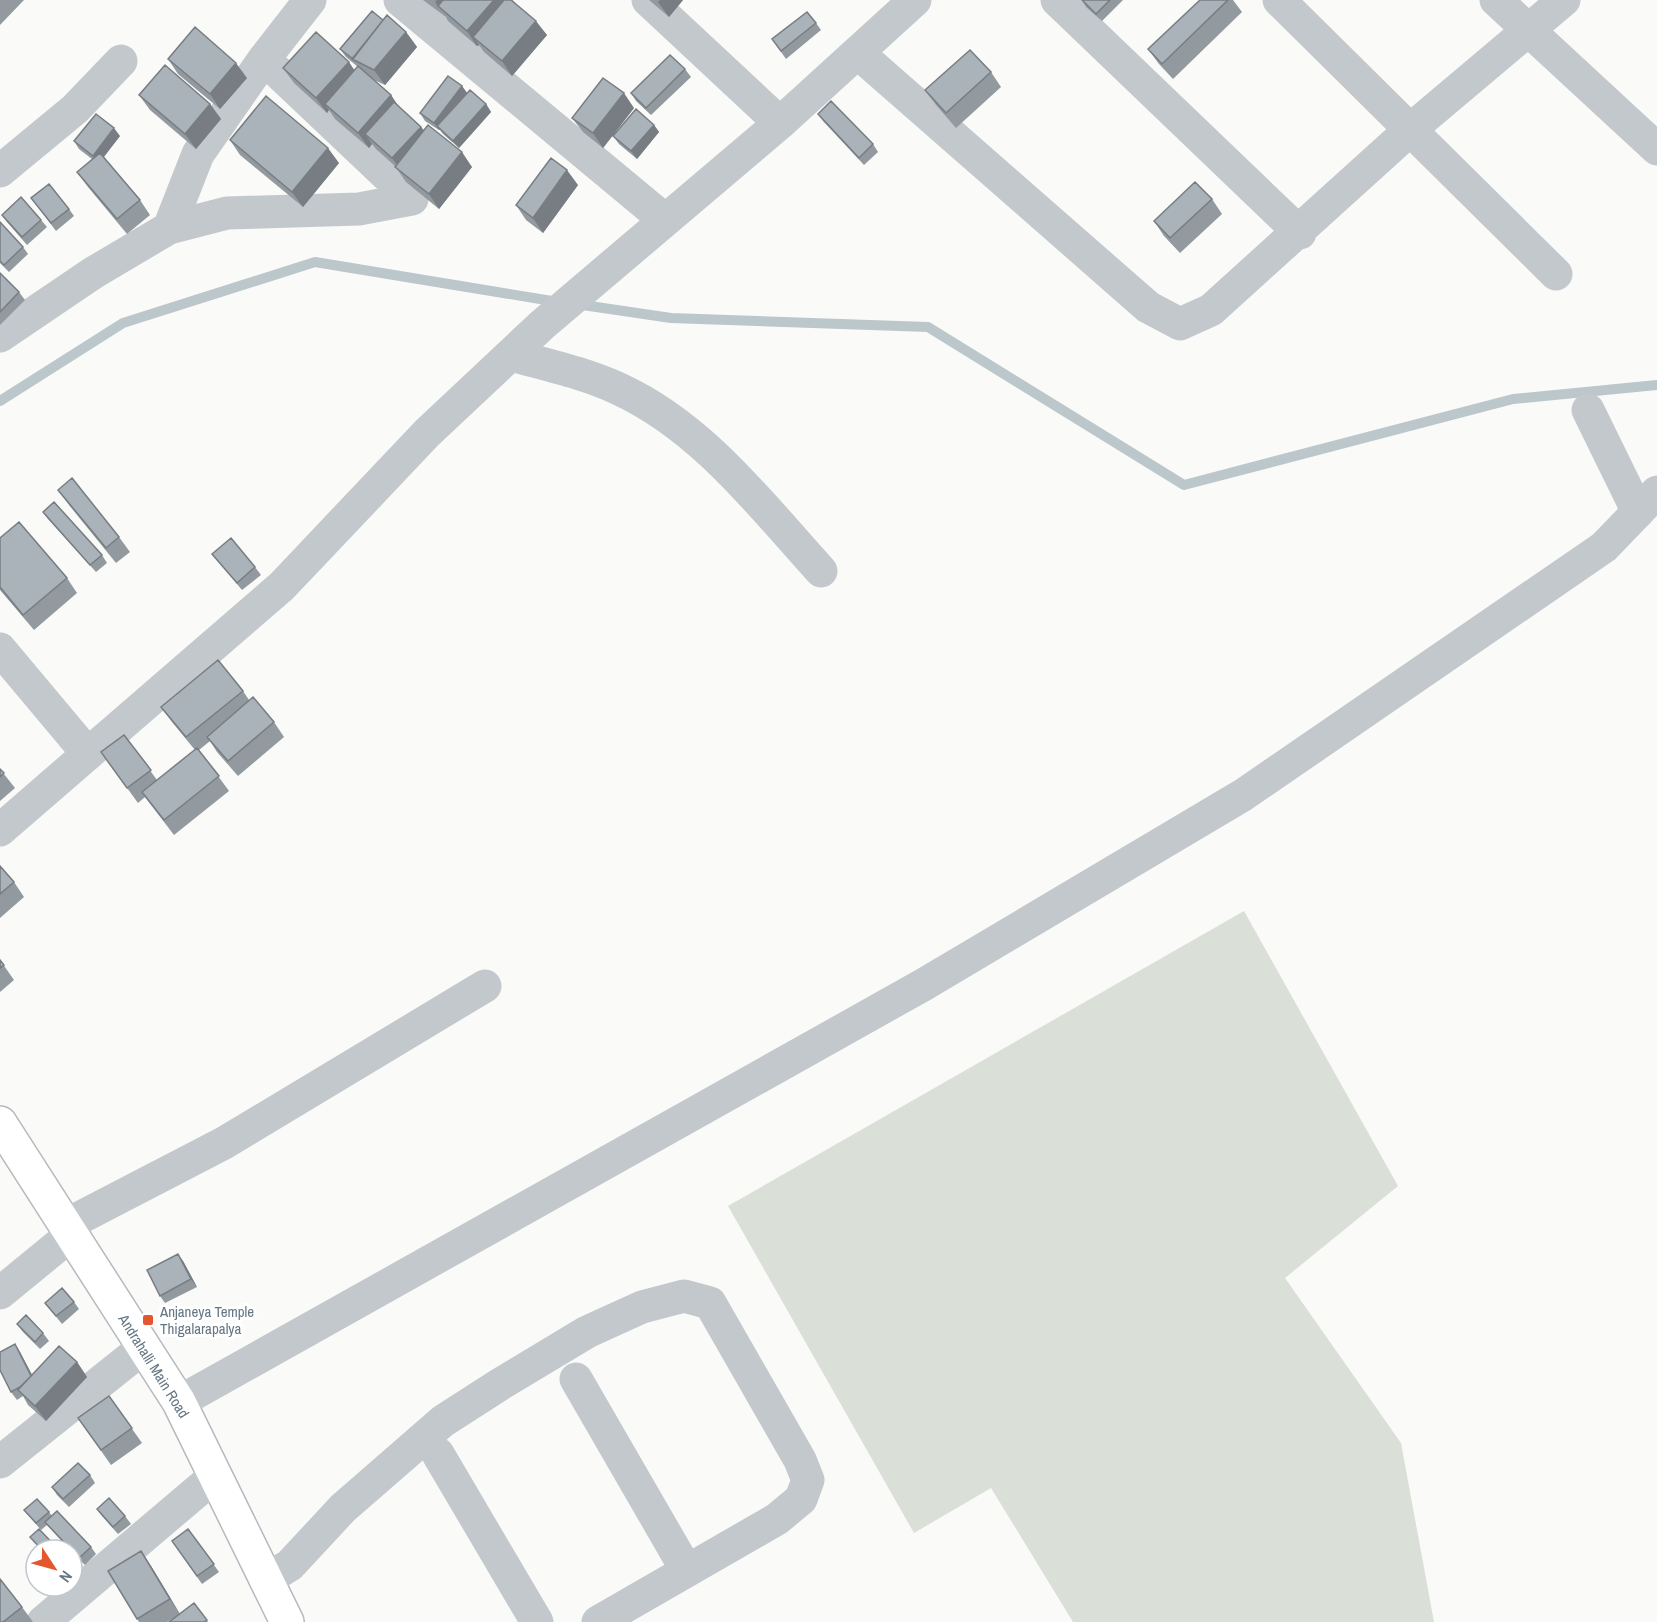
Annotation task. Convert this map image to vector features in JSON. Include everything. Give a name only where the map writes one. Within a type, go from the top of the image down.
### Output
[{"type":"main road","name":"Andrahalli Main Road","points":[[0,1123],[179,1402],[287,1622]]},
{"type":"street","points":[[169,228],[198,154],[264,60],[310,0]]},
{"type":"street","points":[[400,0],[665,220]]},
{"type":"street","points":[[648,0],[780,123]]},
{"type":"street","points":[[0,830],[282,586],[427,433],[542,325],[780,123],[915,0]]},
{"type":"street","points":[[1057,0],[1300,233]]},
{"type":"street","points":[[1279,0],[1556,274]]},
{"type":"street","points":[[1496,0],[1657,149]]},
{"type":"street","points":[[858,53],[1148,307],[1180,324],[1211,310],[1300,233],[1411,129],[1564,0]]},
{"type":"street","points":[[0,336],[93,273],[169,228],[227,213],[359,209],[412,199],[264,60]]},
{"type":"street","points":[[0,171],[75,109],[122,61]]},
{"type":"street","points":[[511,355],[585,375],[621,389],[669,418],[720,460],[821,571]]},
{"type":"street","points":[[179,1402],[923,985],[1243,795],[1605,547],[1648,502],[1588,410]]},
{"type":"street","points":[[0,650],[88,754]]},
{"type":"street","points":[[0,1293],[69,1230],[224,1143],[485,986]]},
{"type":"street","points":[[266,1580],[290,1564],[343,1508],[443,1421],[587,1332],[642,1307],[684,1296],[710,1303],[800,1460],[808,1480],[801,1499],[777,1519],[598,1622]]},
{"type":"street","points":[[0,1462],[143,1348]]},
{"type":"street","points":[[576,1379],[687,1571]]},
{"type":"street","points":[[438,1454],[537,1622]]},
{"type":"street","points":[[43,1622],[214,1476]]},
{"type":"shaded area","points":[[1244,911],[1398,1186],[1285,1278],[1401,1443],[1434,1622],[1073,1622],[991,1488],[914,1533],[728,1206]]},
{"type":"building","points":[[443,0],[494,0],[467,31],[438,6]]},
{"type":"building","points":[[504,0],[511,0],[536,21],[502,61],[473,37]]},
{"type":"building","points":[[1082,0],[1110,0],[1096,14]]},
{"type":"building","points":[[1200,0],[1228,0],[1162,64],[1148,49]]},
{"type":"building","points":[[372,11],[383,20],[353,59],[340,49]]},
{"type":"building","points":[[807,12],[816,23],[781,51],[772,39]]},
{"type":"building","points":[[387,15],[406,32],[374,70],[352,59]]},
{"type":"building","points":[[195,27],[236,63],[210,94],[168,59]]},
{"type":"building","points":[[316,32],[349,62],[316,98],[283,68]]},
{"type":"building","points":[[970,50],[991,72],[946,113],[925,90]]},
{"type":"building","points":[[670,55],[685,69],[646,108],[631,93]]},
{"type":"building","points":[[165,65],[210,104],[185,134],[139,95]]},
{"type":"building","points":[[358,66],[391,95],[358,133],[325,104]]},
{"type":"building","points":[[448,76],[462,86],[434,123],[420,113]]},
{"type":"building","points":[[603,78],[624,93],[593,133],[572,118]]},
{"type":"building","points":[[470,90],[486,104],[453,141],[437,126]]},
{"type":"building","points":[[266,96],[328,148],[292,192],[230,140]]},
{"type":"building","points":[[831,101],[873,144],[859,158],[818,114]]},
{"type":"building","points":[[394,102],[421,127],[392,158],[365,134]]},
{"type":"building","points":[[636,109],[654,125],[631,151],[613,136]]},
{"type":"building","points":[[96,114],[114,128],[93,156],[74,141]]},
{"type":"building","points":[[428,125],[462,152],[429,194],[395,167]]},
{"type":"building","points":[[100,153],[140,200],[117,219],[77,172]]},
{"type":"building","points":[[551,158],[567,170],[533,218],[516,205]]},
{"type":"building","points":[[1195,182],[1212,199],[1170,238],[1154,221]]},
{"type":"building","points":[[49,184],[69,209],[51,223],[31,198]]},
{"type":"building","points":[[21,197],[41,220],[22,237],[2,215]]},
{"type":"building","points":[[0,222],[23,247],[4,265],[0,261]]},
{"type":"building","points":[[0,273],[19,292],[0,312]]},
{"type":"building","points":[[72,478],[119,537],[106,548],[58,490]]},
{"type":"building","points":[[54,502],[102,555],[90,565],[43,512]]},
{"type":"building","points":[[19,522],[67,578],[23,615],[0,587],[0,538]]},
{"type":"building","points":[[231,538],[255,567],[237,583],[212,554]]},
{"type":"building","points":[[218,660],[243,691],[186,737],[161,707]]},
{"type":"building","points":[[253,697],[274,722],[228,761],[207,737]]},
{"type":"building","points":[[124,735],[151,770],[127,788],[101,752]]},
{"type":"building","points":[[197,748],[219,776],[164,820],[142,792]]},
{"type":"building","points":[[0,866],[14,882],[0,894]]},
{"type":"building","points":[[178,1254],[191,1279],[160,1296],[147,1270]]},
{"type":"building","points":[[62,1288],[74,1302],[56,1316],[45,1303]]},
{"type":"building","points":[[26,1315],[43,1333],[35,1342],[17,1324]]},
{"type":"building","points":[[15,1344],[31,1376],[11,1392],[0,1370],[0,1352]]},
{"type":"building","points":[[59,1346],[77,1362],[35,1406],[18,1390]]},
{"type":"building","points":[[109,1396],[132,1428],[101,1450],[78,1418]]},
{"type":"building","points":[[78,1463],[90,1475],[63,1499],[52,1487]]},
{"type":"building","points":[[109,1498],[125,1516],[113,1527],[97,1509]]},
{"type":"building","points":[[37,1499],[49,1512],[36,1523],[24,1510]]},
{"type":"building","points":[[57,1511],[82,1538],[60,1538],[45,1522]]},
{"type":"building","points":[[39,1529],[48,1538],[31,1538]]},
{"type":"building","points":[[188,1529],[214,1564],[197,1576],[172,1541]]},
{"type":"building","points":[[84,1540],[91,1547],[84,1553]]},
{"type":"building","points":[[141,1551],[170,1599],[137,1619],[108,1571]]},
{"type":"building","points":[[0,1579],[22,1607],[3,1622],[0,1622]]},
{"type":"building","points":[[194,1603],[207,1620],[204,1622],[169,1622]]},
{"type":"waterway","points":[[0,401],[123,323],[315,262],[558,302]]},
{"type":"waterway","points":[[576,304],[671,318],[928,327],[1184,485],[1513,399],[1657,385]]},
{"type":"place","name":"Anjaneya Temple Thigalarapalya","points":[[148,1320]]}]
